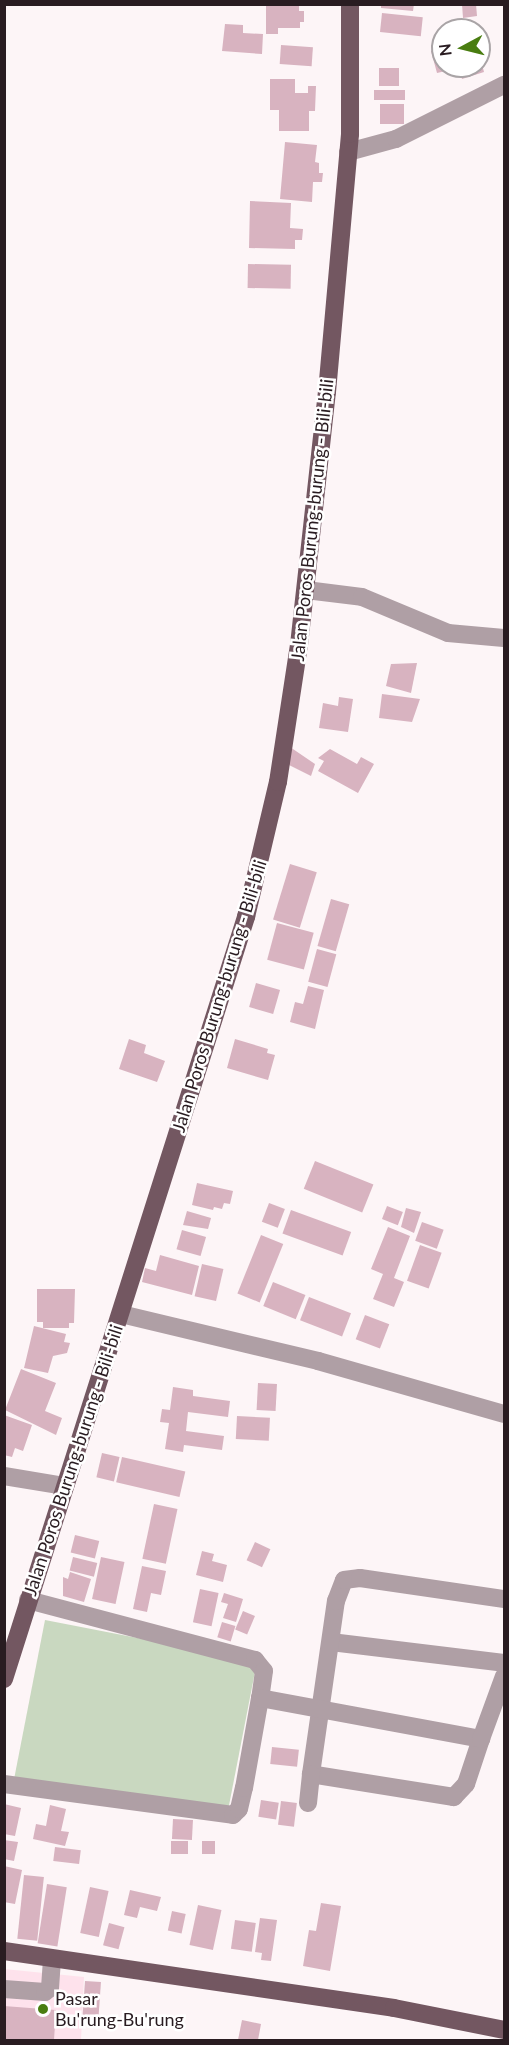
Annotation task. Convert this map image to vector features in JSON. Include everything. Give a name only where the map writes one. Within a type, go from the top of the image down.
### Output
[{"type":"main road","name":"Jalan Poros Burung-burung - Bili-bili","points":[[4,1679],[258,871],[278,782],[306,590],[348,152],[350,4]]},
{"type":"main road","points":[[4,1951],[394,2008],[504,2030]]},
{"type":"street","points":[[348,152],[396,139],[504,85]]},
{"type":"street","points":[[306,590],[362,597],[448,633],[504,638]]},
{"type":"street","points":[[120,1314],[318,1361],[504,1414]]},
{"type":"street","points":[[4,1476],[65,1486]]},
{"type":"street","points":[[308,1803],[339,1586],[352,1578],[504,1599]]},
{"type":"street","points":[[4,1784],[233,1815],[239,1809],[244,1788],[264,1671],[255,1660],[28,1600]]},
{"type":"street","points":[[331,1642],[504,1663]]},
{"type":"street","points":[[312,1773],[454,1797],[466,1784],[504,1676]]},
{"type":"street","points":[[260,1698],[481,1739]]},
{"type":"street","points":[[4,1989],[45,1992],[50,1988],[52,1959]]},
{"type":"shaded area","name":"Pasar Bu'rung-Bu'rung","points":[[4,1969],[84,1977],[81,2040],[5,2040]]},
{"type":"green space","points":[[45,1620],[257,1661],[226,1819],[14,1778]]},
{"type":"building","points":[[381,4],[414,4],[413,11],[381,8]]},
{"type":"building","points":[[462,4],[476,4],[477,16],[463,18]]},
{"type":"building","points":[[266,5],[299,5],[299,11],[304,11],[304,22],[300,22],[300,28],[278,28],[278,34],[266,34]]},
{"type":"building","points":[[382,13],[423,17],[421,36],[380,32]]},
{"type":"building","points":[[225,24],[243,25],[243,33],[263,34],[262,54],[222,51]]},
{"type":"building","points":[[281,45],[313,47],[312,66],[280,64]]},
{"type":"building","points":[[379,68],[399,68],[399,86],[379,86]]},
{"type":"building","points":[[270,79],[295,79],[295,93],[308,93],[308,86],[316,86],[315,111],[309,111],[309,131],[279,131],[279,110],[270,110]]},
{"type":"building","points":[[374,90],[405,90],[405,100],[374,100]]},
{"type":"building","points":[[380,104],[404,104],[404,124],[380,124]]},
{"type":"building","points":[[285,142],[317,145],[315,162],[319,163],[319,173],[323,173],[322,182],[313,182],[312,202],[280,199]]},
{"type":"building","points":[[250,201],[291,203],[290,228],[303,229],[302,240],[295,240],[295,249],[249,248]]},
{"type":"building","points":[[248,264],[291,265],[291,289],[248,288]]},
{"type":"building","points":[[417,663],[411,693],[386,686],[391,664]]},
{"type":"building","points":[[382,694],[420,699],[412,722],[379,718]]},
{"type":"building","points":[[339,697],[353,699],[348,732],[319,728],[323,703],[338,706]]},
{"type":"building","points":[[290,747],[315,764],[311,776],[287,764]]},
{"type":"building","points":[[330,749],[357,764],[361,757],[374,764],[358,793],[318,771],[324,761],[318,758]]},
{"type":"building","points":[[290,864],[317,872],[300,928],[273,919]]},
{"type":"building","points":[[331,899],[349,904],[336,951],[317,946]]},
{"type":"building","points":[[277,923],[314,933],[304,970],[267,960]]},
{"type":"building","points":[[317,949],[336,954],[328,987],[308,982]]},
{"type":"building","points":[[256,983],[280,990],[273,1014],[249,1007]]},
{"type":"building","points":[[308,986],[324,990],[315,1029],[290,1022],[295,1002],[303,1004]]},
{"type":"building","points":[[129,1039],[146,1045],[144,1053],[165,1061],[157,1082],[119,1069]]},
{"type":"building","points":[[235,1039],[268,1049],[267,1053],[275,1055],[268,1080],[227,1068]]},
{"type":"building","points":[[315,1161],[373,1185],[362,1212],[304,1189]]},
{"type":"building","points":[[197,1183],[233,1191],[230,1204],[224,1203],[222,1209],[214,1207],[213,1210],[192,1205]]},
{"type":"building","points":[[269,1203],[285,1209],[278,1228],[262,1222]]},
{"type":"building","points":[[387,1206],[403,1212],[398,1225],[382,1219]]},
{"type":"building","points":[[406,1208],[421,1212],[414,1233],[401,1227]]},
{"type":"building","points":[[291,1210],[351,1232],[343,1255],[282,1233]]},
{"type":"building","points":[[187,1211],[211,1218],[208,1229],[183,1225]]},
{"type":"building","points":[[422,1222],[444,1230],[437,1249],[415,1241]]},
{"type":"building","points":[[388,1227],[410,1236],[394,1278],[404,1282],[394,1307],[373,1299],[383,1274],[371,1269]]},
{"type":"building","points":[[182,1230],[206,1237],[201,1256],[176,1249]]},
{"type":"building","points":[[261,1235],[283,1244],[260,1302],[237,1293]]},
{"type":"building","points":[[420,1245],[442,1253],[429,1289],[407,1281]]},
{"type":"building","points":[[160,1255],[199,1266],[192,1295],[142,1282],[145,1268],[156,1271]]},
{"type":"building","points":[[202,1264],[223,1269],[216,1301],[195,1296]]},
{"type":"building","points":[[273,1282],[305,1295],[296,1319],[263,1306]]},
{"type":"building","points":[[37,1289],[75,1289],[74,1323],[69,1323],[69,1328],[43,1328],[43,1322],[37,1322]]},
{"type":"building","points":[[309,1297],[351,1313],[342,1336],[300,1320]]},
{"type":"building","points":[[365,1315],[389,1324],[380,1349],[356,1339]]},
{"type":"building","points":[[34,1326],[66,1334],[64,1342],[70,1343],[67,1353],[53,1356],[48,1373],[24,1368]]},
{"type":"building","points":[[21,1369],[56,1383],[45,1411],[62,1418],[56,1435],[5,1410]]},
{"type":"building","points":[[258,1383],[277,1384],[276,1411],[257,1410]]},
{"type":"building","points":[[173,1387],[193,1390],[193,1396],[230,1401],[228,1417],[188,1412],[186,1431],[224,1436],[222,1450],[184,1445],[183,1452],[165,1449],[169,1423],[160,1422],[162,1409],[170,1410]]},
{"type":"building","points":[[4,1415],[32,1425],[23,1451],[15,1448],[12,1457],[4,1455]]},
{"type":"building","points":[[237,1416],[270,1418],[269,1441],[236,1439]]},
{"type":"building","points":[[102,1453],[120,1457],[114,1481],[96,1477]]},
{"type":"building","points":[[122,1457],[185,1472],[179,1497],[116,1482]]},
{"type":"building","points":[[154,1504],[177,1509],[166,1564],[142,1559]]},
{"type":"building","points":[[75,1535],[99,1541],[95,1559],[71,1552]]},
{"type":"building","points":[[255,1542],[270,1549],[262,1567],[247,1560]]},
{"type":"building","points":[[202,1551],[214,1554],[212,1561],[227,1565],[223,1582],[196,1575]]},
{"type":"building","points":[[73,1557],[97,1563],[94,1577],[70,1571]]},
{"type":"building","points":[[101,1557],[124,1562],[116,1604],[92,1599]]},
{"type":"building","points":[[142,1566],[166,1571],[161,1595],[151,1593],[147,1612],[133,1609]]},
{"type":"building","points":[[70,1572],[91,1579],[84,1602],[63,1596],[63,1577],[68,1579]]},
{"type":"building","points":[[200,1589],[219,1593],[212,1626],[193,1622]]},
{"type":"building","points":[[224,1593],[243,1599],[236,1622],[223,1618],[228,1604],[221,1602]]},
{"type":"building","points":[[243,1611],[255,1616],[247,1634],[235,1629]]},
{"type":"building","points":[[222,1622],[235,1626],[231,1641],[217,1637]]},
{"type":"building","points":[[272,1747],[299,1750],[297,1767],[270,1764]]},
{"type":"building","points":[[261,1800],[279,1803],[276,1820],[258,1817]]},
{"type":"building","points":[[281,1801],[297,1803],[294,1827],[278,1825]]},
{"type":"building","points":[[4,1804],[21,1808],[15,1836],[4,1834]]},
{"type":"building","points":[[50,1805],[66,1809],[61,1831],[69,1832],[65,1846],[33,1839],[36,1824],[46,1826]]},
{"type":"building","points":[[173,1819],[193,1820],[192,1840],[172,1839]]},
{"type":"building","points":[[4,1840],[18,1842],[14,1861],[4,1859]]},
{"type":"building","points":[[171,1841],[188,1841],[188,1854],[171,1854]]},
{"type":"building","points":[[202,1841],[215,1841],[215,1854],[202,1854]]},
{"type":"building","points":[[55,1847],[81,1850],[79,1864],[53,1861]]},
{"type":"building","points":[[4,1866],[22,1870],[15,1904],[4,1902]]},
{"type":"building","points":[[24,1875],[44,1877],[37,1941],[17,1939]]},
{"type":"building","points":[[47,1884],[67,1887],[57,1946],[38,1943]]},
{"type":"building","points":[[90,1887],[109,1891],[99,1937],[80,1933]]},
{"type":"building","points":[[130,1890],[161,1897],[157,1911],[140,1907],[137,1918],[124,1915]]},
{"type":"building","points":[[321,1903],[341,1906],[330,1971],[303,1966],[309,1930],[316,1931]]},
{"type":"building","points":[[198,1905],[221,1910],[213,1950],[189,1945]]},
{"type":"building","points":[[172,1911],[186,1914],[182,1933],[168,1931]]},
{"type":"building","points":[[260,1918],[277,1920],[271,1961],[261,1960],[262,1953],[255,1952]]},
{"type":"building","points":[[235,1920],[256,1923],[252,1952],[231,1949]]},
{"type":"building","points":[[109,1923],[124,1927],[119,1949],[103,1945]]},
{"type":"building","points":[[85,1981],[101,1982],[98,2018],[82,2017]]},
{"type":"building","points":[[4,2006],[56,2010],[54,2040],[4,2040]]},
{"type":"building","points":[[242,2020],[261,2024],[258,2040],[238,2040]]},
{"type":"place","name":"Pasar Bu'rung-Bu'rung","points":[[43,2009]]}]
